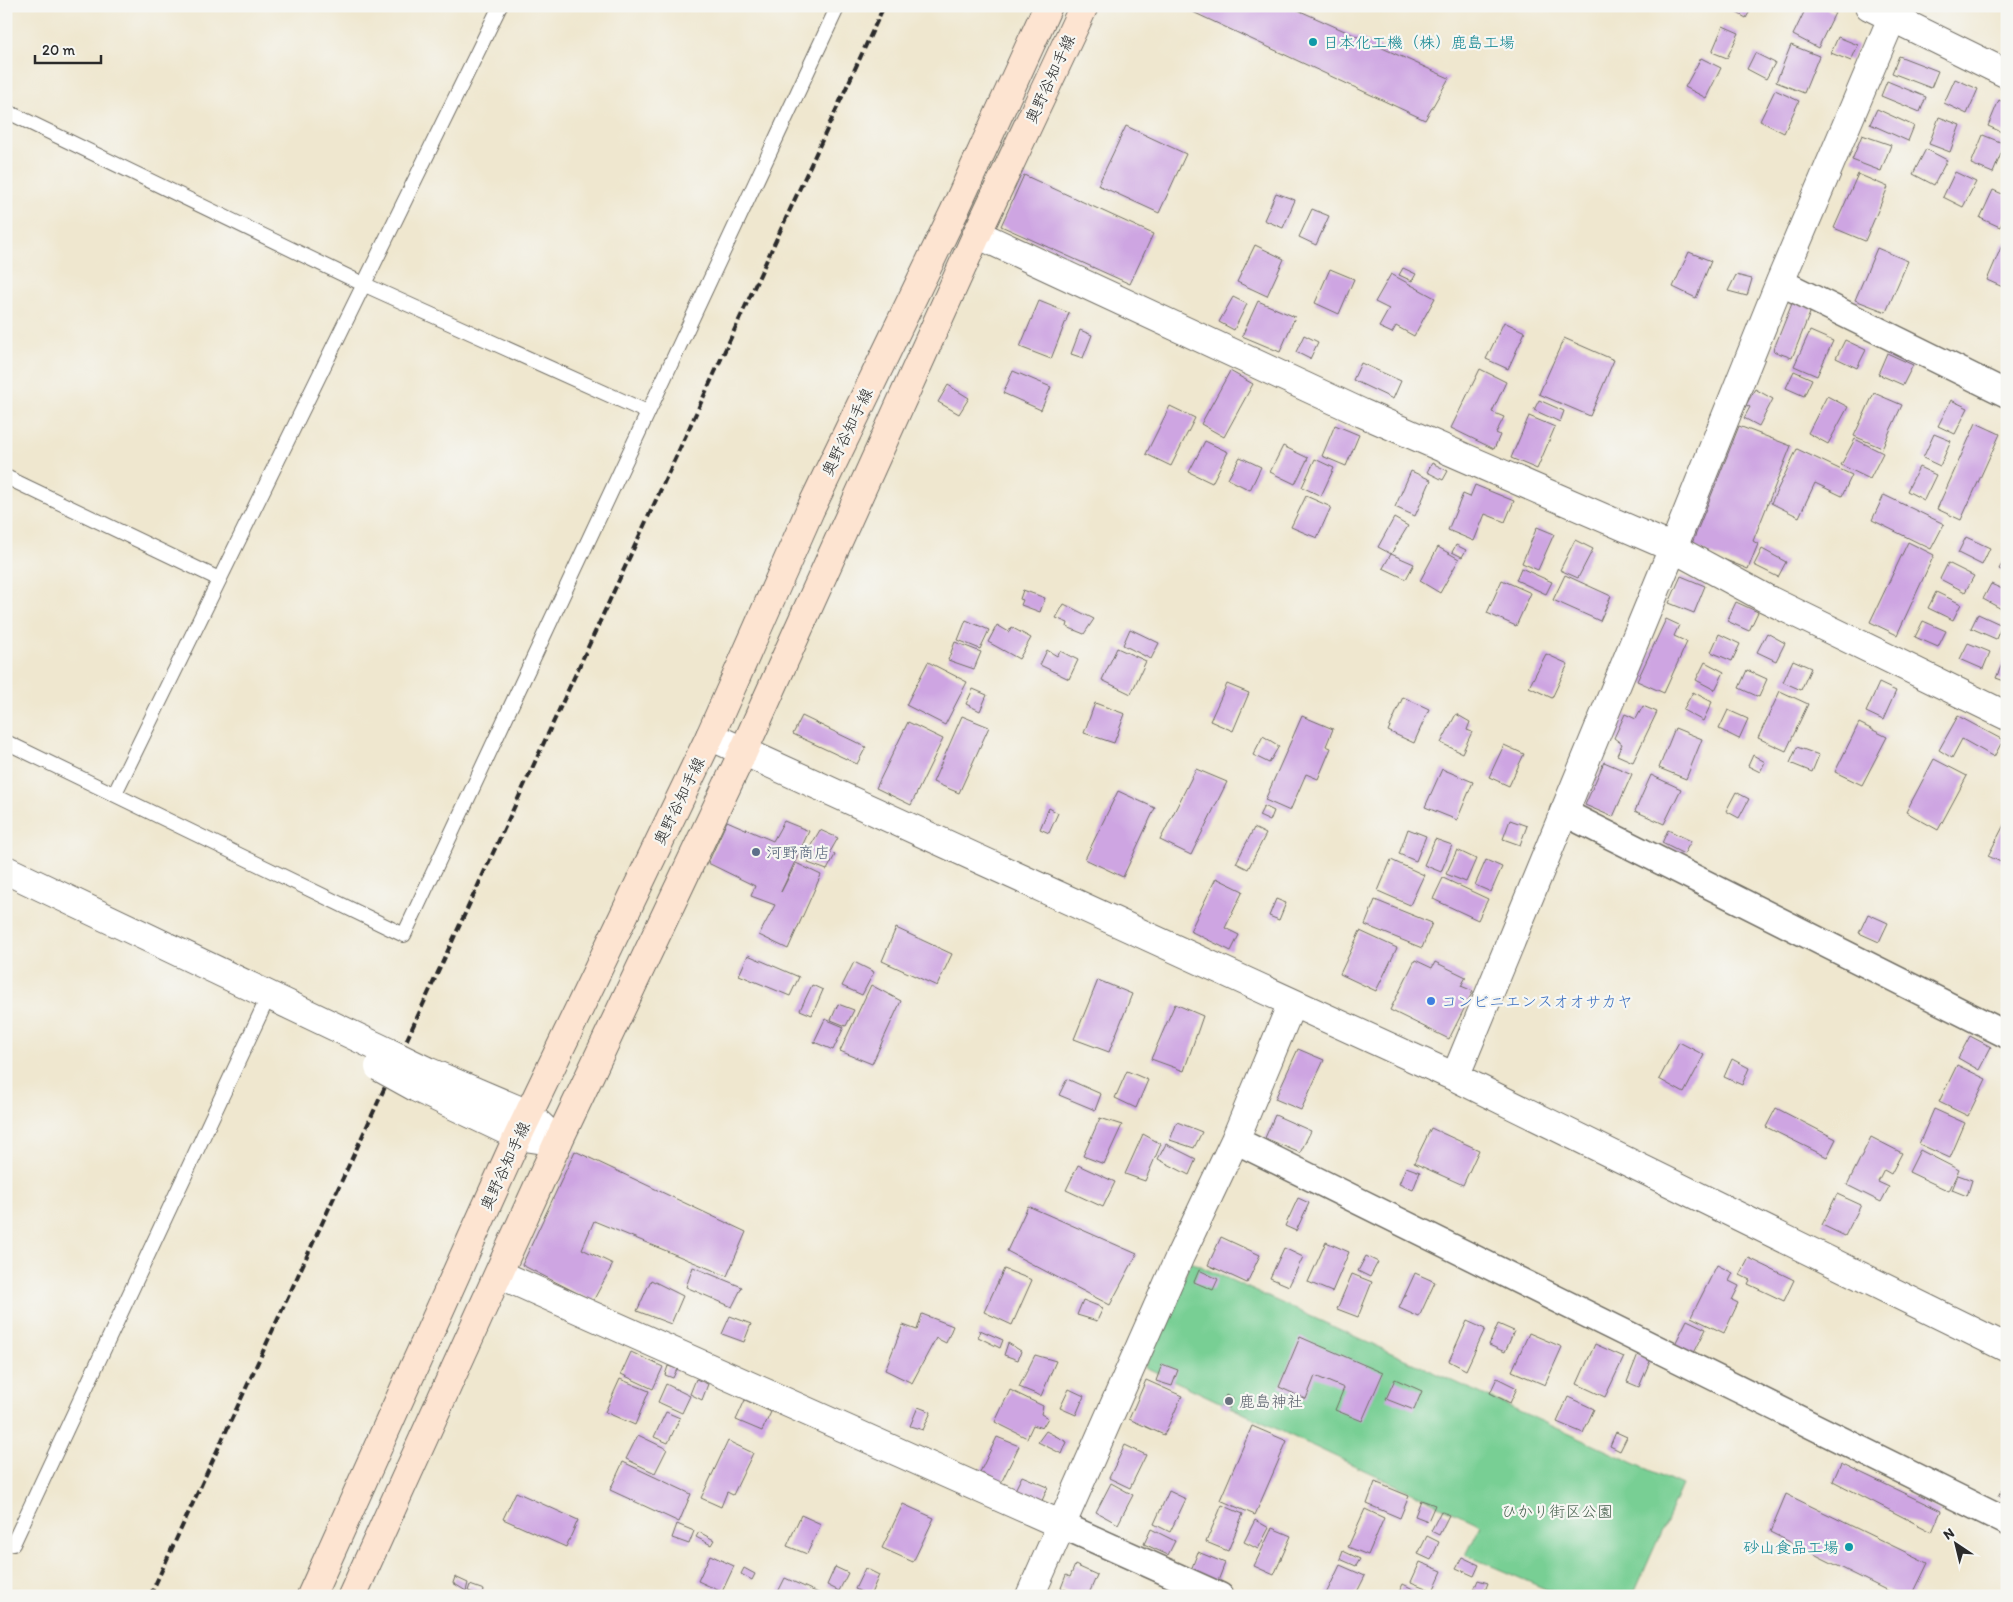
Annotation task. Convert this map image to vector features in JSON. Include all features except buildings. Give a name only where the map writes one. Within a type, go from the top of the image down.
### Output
[{"type":"main road","name":"奥野谷知手線","points":[[311,1596],[523,1125],[710,736],[810,510],[954,212],[1048,6]]},
{"type":"main road","name":"奥野谷知手線","points":[[352,1596],[558,1142],[742,752],[977,234],[1084,6]]},
{"type":"street","points":[[1455,1077],[1673,548],[1780,282],[1886,10],[2007,74]]},
{"type":"street","points":[[977,234],[1362,413],[1673,548],[1765,598],[2007,716]]},
{"type":"street","points":[[1780,282],[2007,394]]},
{"type":"street","points":[[710,736],[1455,1077],[2007,1348]]},
{"type":"street","points":[[1563,812],[2007,1035]]},
{"type":"street","points":[[6,870],[422,1079],[558,1142]]},
{"type":"street","points":[[6,887],[263,1008],[384,1060]]},
{"type":"street","points":[[1030,1596],[1180,1256],[1234,1140],[1292,1003]]},
{"type":"street","points":[[1234,1140],[2007,1522]]},
{"type":"street","points":[[499,1274],[1220,1596]]},
{"type":"lane","points":[[115,793],[500,6]]},
{"type":"lane","points":[[6,742],[115,793],[404,935],[838,6]]},
{"type":"lane","points":[[6,111],[363,284],[647,412]]},
{"type":"lane","points":[[6,477],[219,579]]},
{"type":"lane","points":[[6,1541],[13,1544],[263,1008]]},
{"type":"green space","name":"ひかり街区公園","points":[[1191,1262],[1682,1485],[1633,1596],[1562,1596],[1466,1555],[1481,1525],[1145,1367]]},
{"type":"railway","points":[[150,1596],[884,6]]},
{"type":"place","name":"日本化工機（株）鹿島工場","points":[[1313,42]]},
{"type":"place","name":"河野商店","points":[[756,852]]},
{"type":"place","name":"コンビニエンスオオサカヤ","points":[[1431,1001]]},
{"type":"place","name":"鹿島神社","points":[[1229,1401]]},
{"type":"place","name":"砂山食品工場","points":[[1849,1547]]}]
